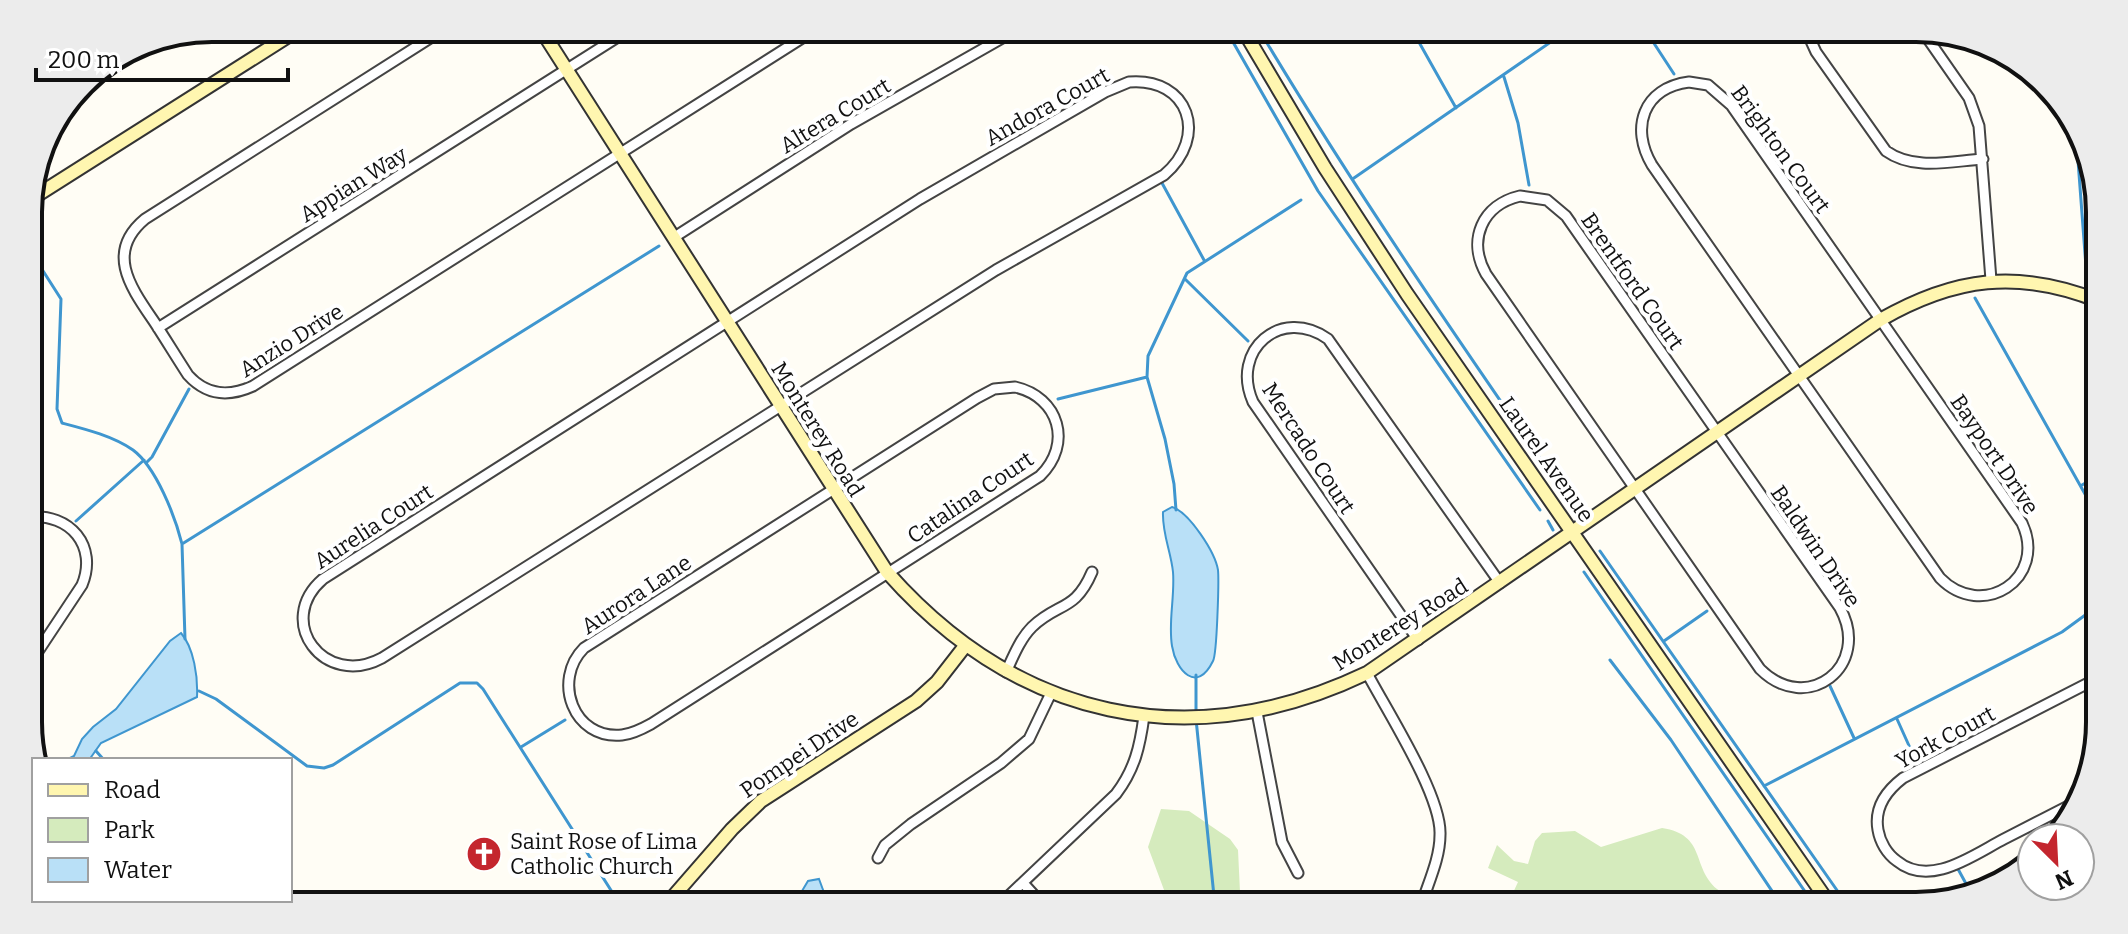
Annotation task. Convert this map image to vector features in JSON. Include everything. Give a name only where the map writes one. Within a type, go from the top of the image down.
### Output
[{"type":"street","points":[[43,192],[279,42]]},
{"type":"street","name":"Anzio Drive","points":[[424,42],[140,224],[126,248],[125,270],[131,288],[188,375],[198,384],[217,393],[240,392],[253,386],[620,154]]},
{"type":"street","name":"Monterey Road","points":[[549,42],[887,572],[934,621],[965,646],[1006,672],[1051,693],[1085,704],[1144,716],[1203,718],[1257,712],[1321,694],[1367,673],[1880,320],[1933,293],[1991,280],[2046,284],[2086,297]]},
{"type":"street","name":"Appian Way","points":[[158,328],[609,42]]},
{"type":"street","points":[[620,154],[796,42]]},
{"type":"street","name":"Altera Court","points":[[673,238],[851,124],[995,42]]},
{"type":"street","name":"Laurel Avenue","points":[[1250,42],[1325,168],[1407,294],[1821,892]]},
{"type":"street","points":[[1811,42],[1886,151],[1911,163],[1983,159]]},
{"type":"street","points":[[1931,43],[1969,98],[1979,126],[1991,280]]},
{"type":"street","name":"Andora Court","points":[[727,321],[920,199],[1115,87],[1129,82],[1154,83],[1168,90],[1181,104],[1189,123],[1189,136],[1181,159],[1164,175],[996,270],[779,405]]},
{"type":"street","name":"Brighton Court","points":[[1799,377],[1647,157],[1641,137],[1643,117],[1658,94],[1679,83],[1689,82],[1708,85],[1724,97],[1880,320]]},
{"type":"street","name":"Brentford Court","points":[[1635,490],[1482,267],[1477,252],[1478,232],[1483,220],[1499,204],[1530,196],[1559,207],[1717,433]]},
{"type":"street","name":"Bayport Drive","points":[[1799,377],[1947,586],[1956,592],[1978,597],[1999,592],[2010,585],[2023,570],[2027,556],[2028,540],[2022,523],[1880,320]]},
{"type":"street","name":"Aurelia Court","points":[[727,321],[323,579],[308,595],[304,608],[304,628],[312,647],[322,657],[339,665],[354,667],[372,663],[779,405]]},
{"type":"street","name":"Mercado Court","points":[[1418,640],[1253,402],[1247,387],[1247,368],[1254,348],[1269,335],[1284,328],[1306,327],[1328,339],[1500,583]]},
{"type":"street","name":"Catalina Court","points":[[833,489],[994,389],[1024,389],[1037,395],[1050,408],[1058,425],[1059,442],[1057,453],[1045,471],[887,572]]},
{"type":"street","name":"Baldwin Drive","points":[[1635,490],[1768,676],[1783,685],[1797,688],[1824,681],[1837,672],[1847,655],[1849,631],[1844,616],[1717,433]]},
{"type":"street","name":"Aurora Lane","points":[[833,489],[584,648],[574,661],[568,679],[574,709],[582,721],[601,733],[624,735],[640,730],[887,572]]},
{"type":"street","points":[[42,517],[69,526],[82,543],[87,563],[82,585],[42,645]]},
{"type":"street","points":[[1006,672],[1031,629],[1083,592],[1092,572]]},
{"type":"street","name":"Pompei Drive","points":[[677,892],[761,801],[916,701],[937,682],[965,646]]},
{"type":"street","points":[[1367,673],[1438,812],[1440,846],[1425,892]]},
{"type":"street","name":"York Court","points":[[2061,810],[1956,864],[1932,871],[1911,869],[1894,860],[1878,830],[1881,803],[1903,778],[2086,684]]},
{"type":"street","points":[[878,858],[885,845],[911,824],[1001,763],[1029,739],[1051,693]]},
{"type":"street","points":[[1257,712],[1282,842],[1298,873]]},
{"type":"street","points":[[1013,892],[1116,794],[1128,778],[1139,752],[1144,716]]},
{"type":"street","points":[[1023,883],[1031,892]]},
{"type":"green space","points":[[1161,809],[1189,811],[1230,839],[1238,850],[1240,892],[1165,892],[1148,847]]},
{"type":"green space","points":[[1662,828],[1676,832],[1686,837],[1709,880],[1722,892],[1513,892],[1518,882],[1488,868],[1497,845],[1514,861],[1528,864],[1535,841],[1542,833],[1575,831],[1601,847]]},
{"type":"water","points":[[1172,507],[1186,516],[1200,534],[1218,570],[1213,661],[1207,671],[1194,677],[1178,664],[1172,646],[1173,572],[1163,512]]},
{"type":"water","points":[[181,633],[189,647],[197,681],[197,697],[101,743],[90,758],[70,758],[82,739],[116,709],[170,641]]},
{"type":"water","points":[[819,879],[824,892],[801,892],[808,881]]},
{"type":"waterway","points":[[1233,42],[1318,191],[1540,510]]},
{"type":"waterway","points":[[1267,42],[1373,212],[1577,512]]},
{"type":"waterway","points":[[1419,42],[1456,108]]},
{"type":"waterway","points":[[1354,178],[1551,42]]},
{"type":"waterway","points":[[1653,42],[1674,74]]},
{"type":"waterway","points":[[1504,77],[1518,123],[1529,185]]},
{"type":"waterway","points":[[2078,162],[2086,267]]},
{"type":"waterway","points":[[1162,183],[1204,260]]},
{"type":"waterway","points":[[1176,510],[1165,439],[1147,377],[1148,356],[1187,273],[1301,200]]},
{"type":"waterway","points":[[182,544],[659,246]]},
{"type":"waterway","points":[[42,269],[61,299],[57,409],[62,423],[125,445],[141,458],[157,480],[182,544],[185,639]]},
{"type":"waterway","points":[[1185,279],[1248,341]]},
{"type":"waterway","points":[[1975,298],[2086,496]]},
{"type":"waterway","points":[[1058,399],[1147,377]]},
{"type":"waterway","points":[[147,462],[189,389]]},
{"type":"waterway","points":[[76,521],[144,460]]},
{"type":"waterway","points":[[2082,485],[2086,483]]},
{"type":"waterway","points":[[1548,521],[1553,530]]},
{"type":"waterway","points":[[1600,551],[1838,892]]},
{"type":"waterway","points":[[1584,572],[1805,892]]},
{"type":"waterway","points":[[1664,641],[1707,611]]},
{"type":"waterway","points":[[1764,786],[2062,632],[2086,614]]},
{"type":"waterway","points":[[1610,660],[1671,740],[1773,892]]},
{"type":"waterway","points":[[1196,675],[1196,711]]},
{"type":"waterway","points":[[199,691],[216,699],[307,766],[324,768],[460,683],[477,683],[612,892]]},
{"type":"waterway","points":[[1830,686],[1854,738]]},
{"type":"waterway","points":[[1196,719],[1214,892]]},
{"type":"waterway","points":[[1897,719],[1915,759]]},
{"type":"waterway","points":[[521,747],[565,720]]},
{"type":"waterway","points":[[96,751],[102,758]]},
{"type":"waterway","points":[[1958,869],[1966,884]]},
{"type":"place","name":"Saint Rose of Lima Catholic Church","points":[[484,854]]}]
